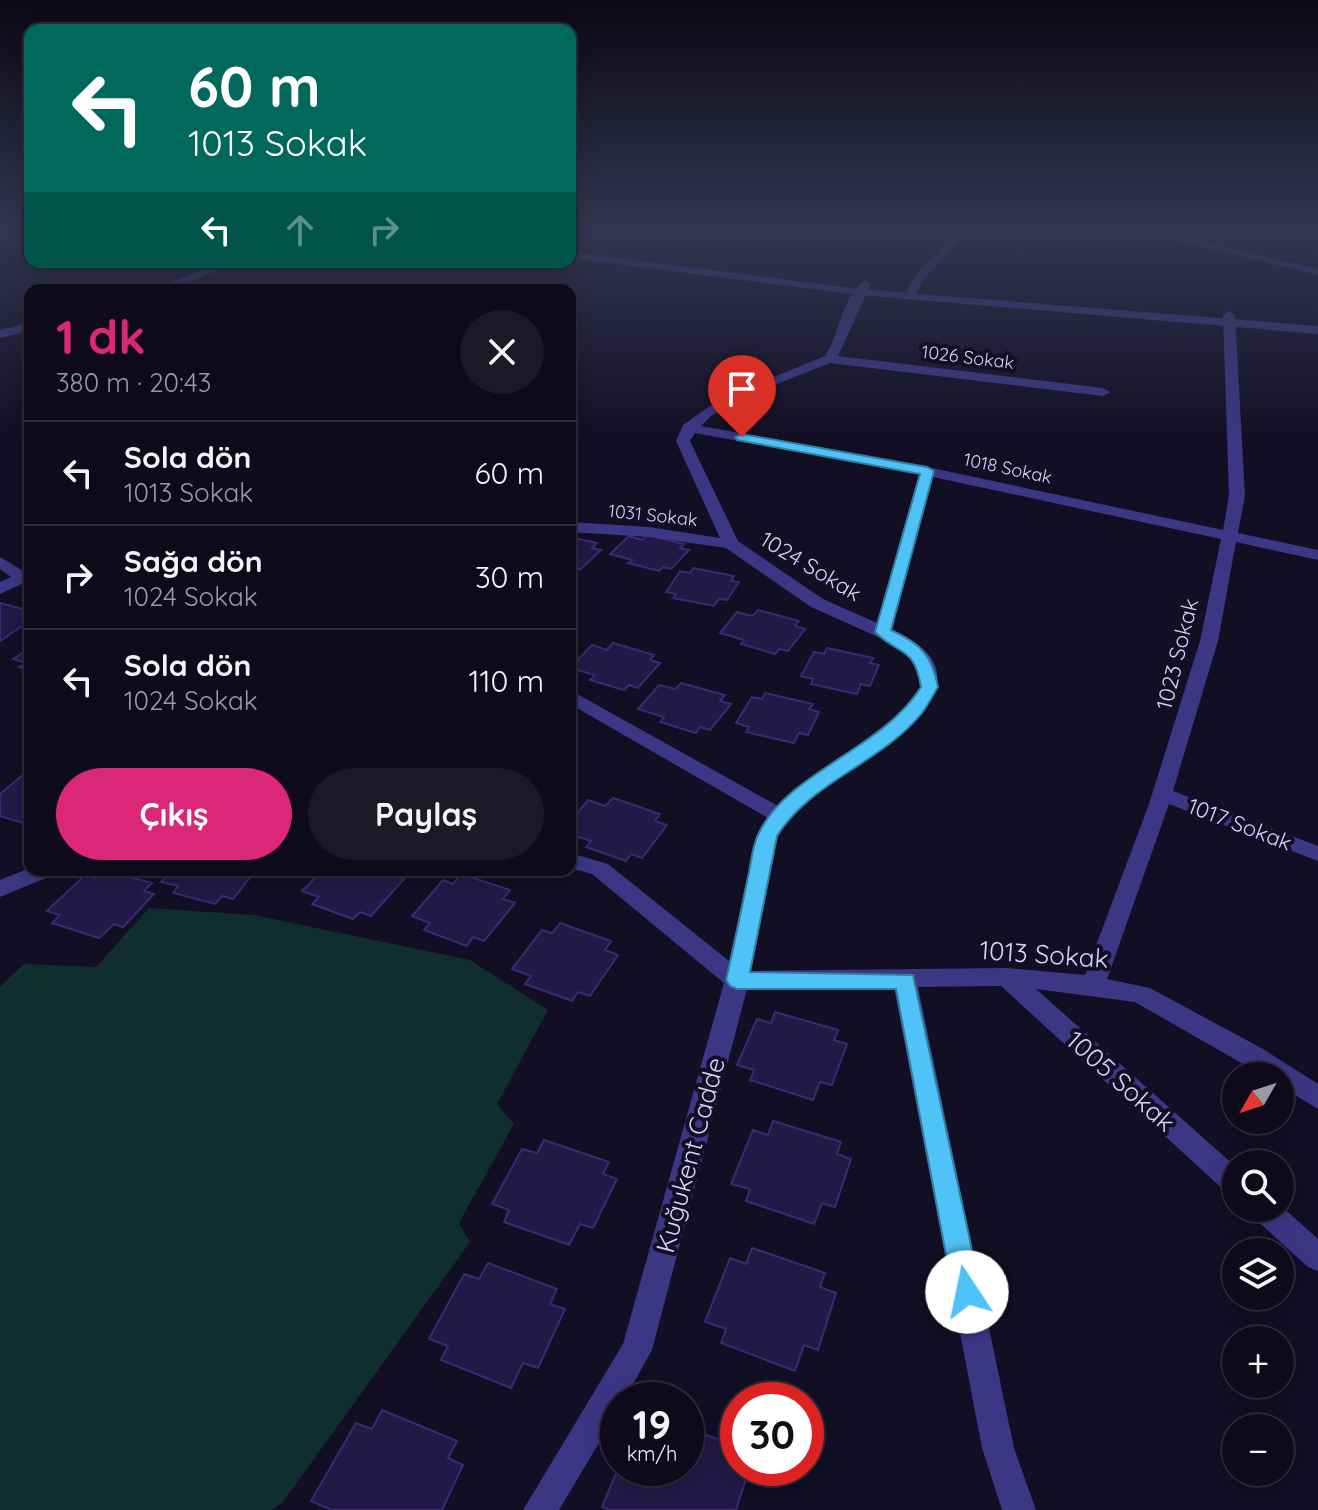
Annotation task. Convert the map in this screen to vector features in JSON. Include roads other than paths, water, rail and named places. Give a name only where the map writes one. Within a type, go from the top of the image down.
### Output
[{"type":"street","points":[[688,428],[713,407],[829,359],[838,349],[857,301]]},
{"type":"street","points":[[1015,301],[1229,319],[1318,330]]},
{"type":"street","points":[[1229,319],[1318,322]]},
{"type":"street","name":"1023 Sokak","points":[[1093,985],[1162,794],[1209,641],[1237,496],[1229,319]]},
{"type":"street","points":[[0,334],[24,328]]},
{"type":"street","name":"1026 Sokak","points":[[829,359],[1103,392]]},
{"type":"street","name":"1018 Sokak","points":[[688,428],[927,471],[1318,555]]},
{"type":"street","name":"1024 Sokak","points":[[688,428],[683,441],[731,544],[817,603],[902,641],[925,662],[929,687],[915,711],[887,735],[812,788],[780,816],[767,836],[737,980]]},
{"type":"street","points":[[883,632],[927,471]]},
{"type":"street","name":"1031 Sokak","points":[[576,527],[649,532],[731,544]]},
{"type":"street","points":[[0,562],[24,579]]},
{"type":"street","points":[[0,589],[24,580]]},
{"type":"street","points":[[576,699],[780,816]]},
{"type":"street","name":"1017 Sokak","points":[[1162,794],[1318,854]]},
{"type":"street","points":[[576,862],[600,869],[737,980]]},
{"type":"street","points":[[0,889],[31,876]]},
{"type":"street","name":"1013 Sokak","points":[[737,980],[905,981],[1007,977],[1093,985],[1141,994],[1254,1056],[1318,1098]]},
{"type":"street","name":"1005 Sokak","points":[[1007,977],[1222,1171]]},
{"type":"street","name":"Kuğukent Cadde","points":[[540,1510],[637,1350],[737,980]]},
{"type":"street","points":[[905,981],[998,1448],[1019,1510]]},
{"type":"street","points":[[1278,1222],[1318,1258]]}]
